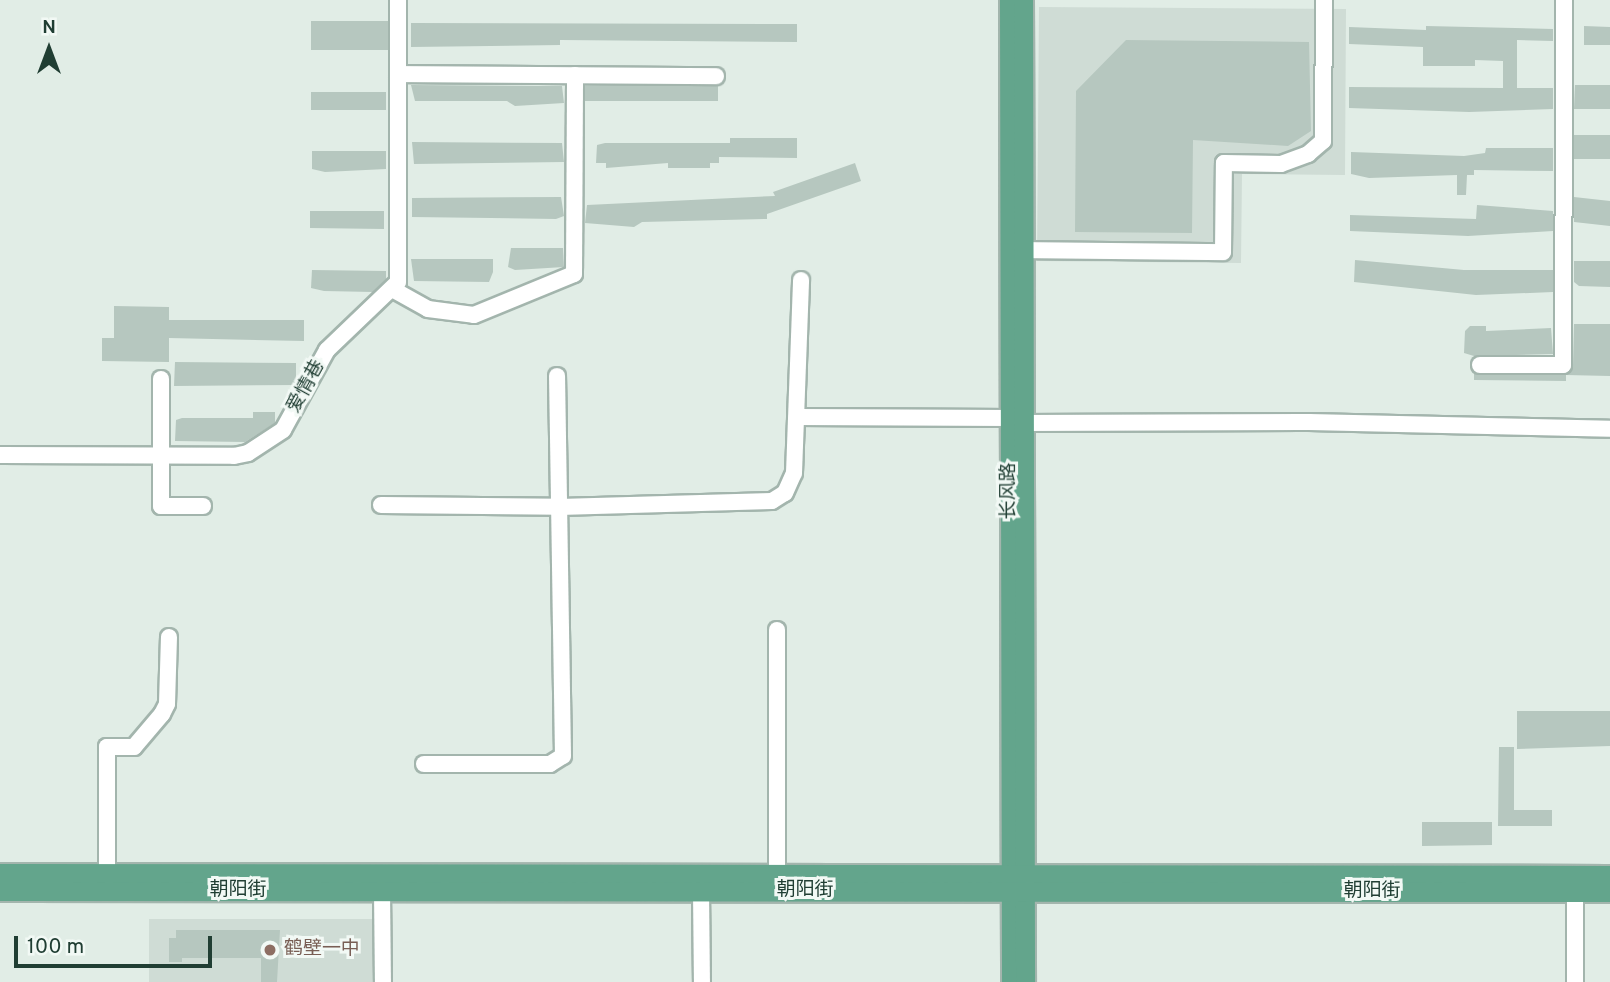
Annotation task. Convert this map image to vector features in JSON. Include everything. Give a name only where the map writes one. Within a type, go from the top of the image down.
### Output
[{"type":"main road","name":"长风路","points":[[1009,0],[1017,421],[1018,883],[1025,982]]},
{"type":"main road","name":"长风路","points":[[1017,421],[1023,250],[1023,0]]},
{"type":"main road","name":"朝阳街","points":[[0,873],[777,874],[1018,883],[1610,892]]},
{"type":"main road","name":"朝阳街","points":[[0,891],[701,891],[1018,883],[1610,875]]},
{"type":"main road","name":"长风路","points":[[1011,982],[1018,883]]},
{"type":"street","points":[[398,0],[398,282],[394,290],[428,309],[474,315],[574,274],[575,75]]},
{"type":"street","points":[[1023,250],[1223,252],[1224,163],[1281,164],[1308,154],[1323,141],[1324,0]]},
{"type":"street","points":[[1480,365],[1563,365],[1564,0]]},
{"type":"street","points":[[398,74],[716,76]]},
{"type":"street","points":[[381,505],[559,507],[772,501],[785,493],[794,474],[801,280]]},
{"type":"street","name":"爱情巷","points":[[0,455],[161,456],[248,453],[283,430],[327,350],[394,290]]},
{"type":"street","points":[[424,764],[550,764],[563,755],[557,376]]},
{"type":"street","points":[[161,379],[161,506],[203,506]]},
{"type":"street","points":[[797,417],[1308,422],[1610,429]]},
{"type":"street","points":[[777,630],[777,874]]},
{"type":"street","points":[[107,874],[107,747],[134,747],[162,714],[167,704],[169,637]]},
{"type":"street","points":[[382,891],[383,982]]},
{"type":"street","points":[[701,891],[702,982]]},
{"type":"street","points":[[1575,892],[1575,982]]},
{"type":"shaded area","points":[[1039,7],[1346,9],[1345,175],[1242,174],[1241,263],[1037,261]]},
{"type":"shaded area","name":"鹤壁一中","points":[[149,919],[391,919],[391,982],[149,982]]},
{"type":"building","points":[[311,21],[388,21],[388,50],[311,50]]},
{"type":"building","points":[[411,23],[797,24],[797,42],[560,40],[560,45],[411,47]]},
{"type":"building","points":[[1426,26],[1553,29],[1553,41],[1517,40],[1517,88],[1553,88],[1553,109],[1469,112],[1349,108],[1349,87],[1503,88],[1503,61],[1475,60],[1475,66],[1423,66],[1423,47],[1349,44],[1349,27],[1426,30]]},
{"type":"building","points":[[1584,26],[1610,27],[1610,45],[1584,45]]},
{"type":"building","points":[[1126,40],[1309,42],[1311,131],[1288,146],[1193,140],[1192,233],[1075,232],[1076,91]]},
{"type":"building","points":[[411,85],[562,86],[564,103],[515,106],[507,101],[415,101]]},
{"type":"building","points":[[1575,85],[1610,85],[1610,109],[1574,109]]},
{"type":"building","points":[[585,86],[718,86],[718,101],[585,101]]},
{"type":"building","points":[[311,92],[386,92],[386,110],[311,110]]},
{"type":"building","points":[[1574,135],[1610,135],[1610,159],[1574,159]]},
{"type":"building","points":[[730,138],[797,138],[797,158],[719,157],[719,163],[710,163],[710,168],[668,168],[668,163],[606,168],[606,163],[596,163],[597,145],[605,143],[730,143]]},
{"type":"building","points":[[412,142],[562,143],[564,162],[414,164]]},
{"type":"building","points":[[1486,148],[1553,148],[1553,171],[1474,170],[1474,175],[1467,175],[1466,195],[1457,195],[1457,175],[1369,178],[1351,174],[1351,152],[1464,156],[1485,153]]},
{"type":"building","points":[[312,151],[386,151],[386,169],[325,172],[312,169]]},
{"type":"building","points":[[855,163],[861,181],[767,214],[767,219],[642,222],[634,227],[585,223],[587,205],[775,196],[773,192]]},
{"type":"building","points":[[561,197],[564,216],[556,219],[412,217],[412,198]]},
{"type":"building","points":[[1574,197],[1610,201],[1610,226],[1574,222]]},
{"type":"building","points":[[1477,205],[1553,211],[1553,231],[1468,236],[1350,231],[1350,215],[1476,219]]},
{"type":"building","points":[[310,211],[384,211],[384,229],[310,228]]},
{"type":"building","points":[[511,248],[563,248],[564,267],[515,270],[508,267]]},
{"type":"building","points":[[411,259],[493,259],[493,272],[489,282],[414,281]]},
{"type":"building","points":[[1355,260],[1464,270],[1553,270],[1553,292],[1476,295],[1354,282]]},
{"type":"building","points":[[1574,261],[1610,261],[1610,287],[1579,286],[1574,282]]},
{"type":"building","points":[[312,270],[386,271],[386,279],[373,292],[324,291],[311,288]]},
{"type":"building","points":[[114,306],[169,307],[169,320],[304,320],[304,341],[169,338],[169,362],[102,361],[102,338],[114,338]]},
{"type":"building","points":[[1574,324],[1610,324],[1610,376],[1566,375],[1566,381],[1474,380],[1474,374],[1568,374],[1573,365]]},
{"type":"building","points":[[1470,326],[1486,326],[1486,331],[1551,328],[1553,354],[1474,356],[1464,353],[1465,331]]},
{"type":"building","points":[[175,362],[296,363],[296,385],[174,386]]},
{"type":"building","points":[[253,412],[275,412],[275,423],[245,442],[175,441],[176,420],[253,418]]},
{"type":"building","points":[[1517,711],[1610,711],[1610,746],[1517,749]]},
{"type":"building","points":[[1499,747],[1514,747],[1514,810],[1552,810],[1552,826],[1498,826]]},
{"type":"building","points":[[1422,822],[1492,822],[1492,845],[1422,846]]},
{"type":"building","points":[[176,930],[280,930],[277,982],[261,982],[261,958],[182,958],[182,962],[169,962],[169,938],[176,938]]},
{"type":"place","name":"鹤壁一中","points":[[270,950]]}]
